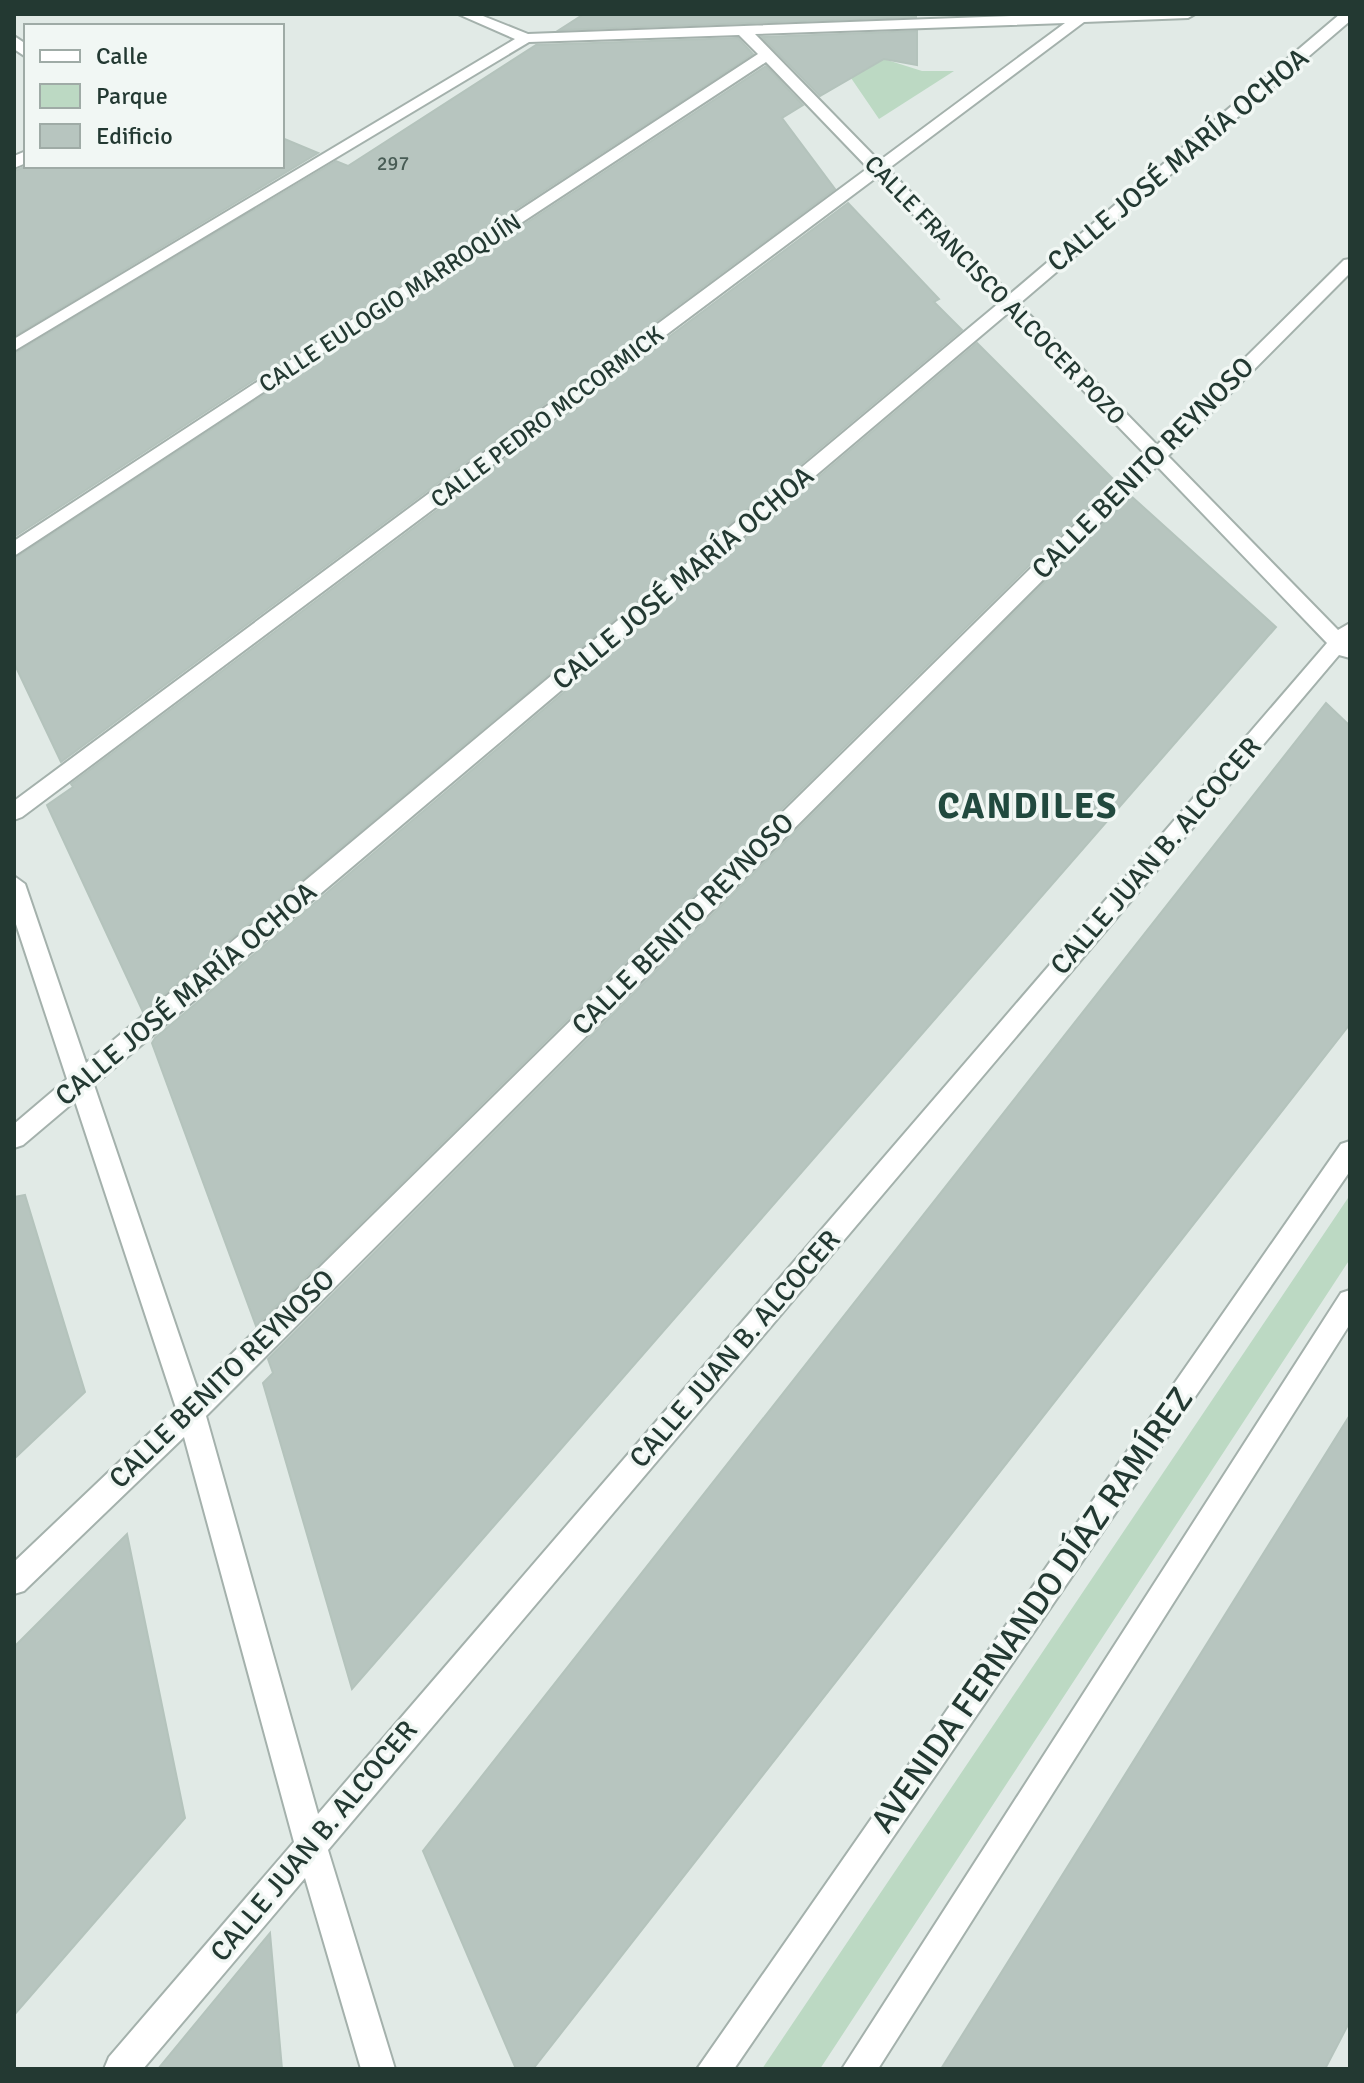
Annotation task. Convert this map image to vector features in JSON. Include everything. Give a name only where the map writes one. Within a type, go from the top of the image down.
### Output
[{"type":"street","points":[[465,14],[526,38],[1188,14]]},
{"type":"street","name":"CALLE JOSÉ MARÍA OCHOA","points":[[14,1138],[1349,14]]},
{"type":"street","name":"CALLE PEDRO MCCORMICK","points":[[14,812],[1078,20]]},
{"type":"street","name":"CALLE FRANCISCO ALCOCER POZO","points":[[742,29],[1155,455],[1346,641]]},
{"type":"street","points":[[14,346],[526,38]]},
{"type":"street","name":"CALLE EULOGIO MARROQUÍN","points":[[14,550],[767,55]]},
{"type":"street","name":"CALLE BENITO REYNOSO","points":[[14,1581],[191,1412],[1350,264]]},
{"type":"street","name":"CALLE JUAN B. ALCOCER","points":[[121,2069],[1346,641]]},
{"type":"street","points":[[14,884],[191,1412],[311,1845],[378,2069]]},
{"type":"street","name":"AVENIDA FERNANDO DÍAZ RAMÍREZ","points":[[714,2069],[1350,1151]]},
{"type":"street","points":[[859,2069],[1350,1301]]},
{"type":"green space","points":[[884,59],[922,71],[954,71],[879,119],[851,78]]},
{"type":"green space","points":[[1350,1195],[1350,1259],[820,2069],[762,2069]]},
{"type":"building","points":[[584,14],[916,14],[916,17],[559,30]]},
{"type":"building","points":[[917,31],[917,65],[884,59],[820,96],[762,37]]},
{"type":"building","points":[[738,38],[753,54],[14,537],[14,354],[336,161],[348,166],[536,45]]},
{"type":"building","points":[[766,66],[803,105],[782,118],[835,189],[61,762],[14,663],[14,559]]},
{"type":"building","points":[[284,139],[318,153],[14,336],[14,171],[24,167],[284,168]]},
{"type":"building","points":[[848,203],[939,299],[934,302],[962,330],[143,1012],[47,805]]},
{"type":"building","points":[[977,343],[1115,481],[256,1326],[152,1043],[155,1038]]},
{"type":"building","points":[[1131,496],[1276,627],[352,1689],[263,1383],[273,1373],[268,1359]]},
{"type":"building","points":[[1326,703],[1350,726],[1350,1024],[533,2069],[516,2069],[423,1851]]},
{"type":"building","points":[[25,1195],[85,1392],[14,1459],[14,1197]]},
{"type":"building","points":[[1350,1415],[1350,2021],[1325,2069],[941,2069]]},
{"type":"building","points":[[127,1534],[185,1818],[14,2015],[14,1647]]},
{"type":"building","points":[[270,1933],[282,2069],[158,2069]]},
{"type":"district","name":"CANDILES","points":[[1028,806]]}]
